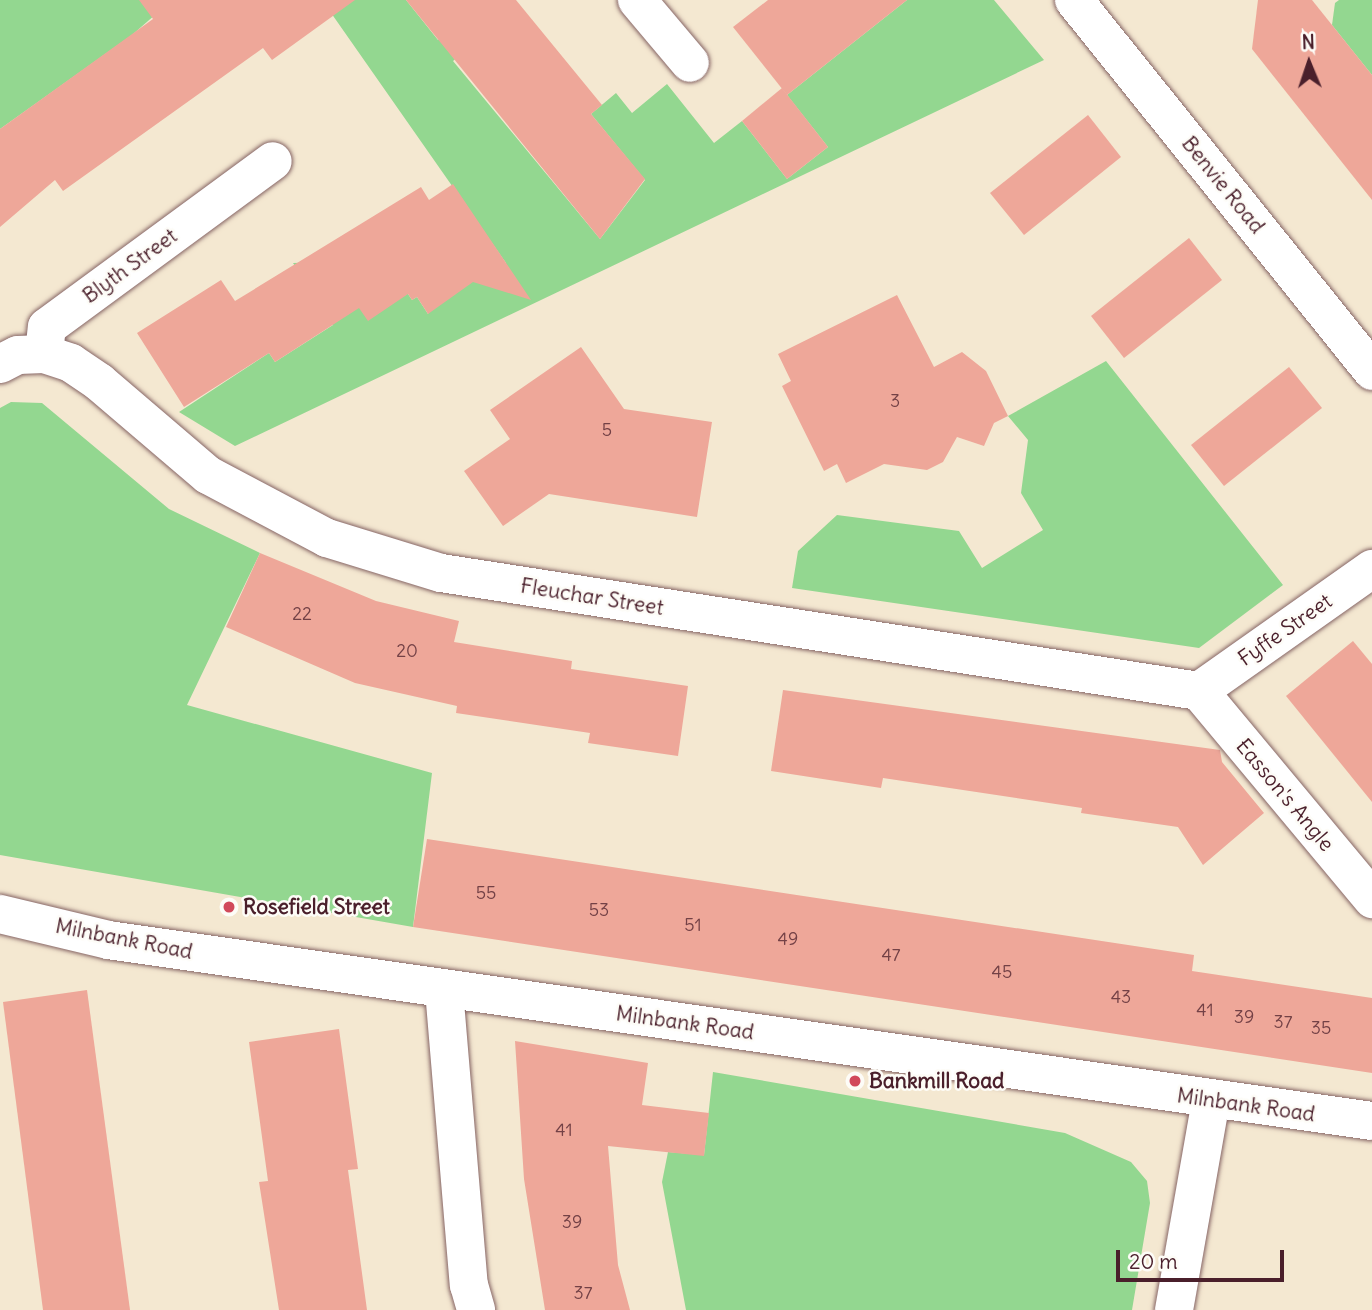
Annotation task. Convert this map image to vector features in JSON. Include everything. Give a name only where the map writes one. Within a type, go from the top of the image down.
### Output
[{"type":"street","points":[[637,0],[690,63]]},
{"type":"street","name":"Benvie Road","points":[[1074,0],[1372,371]]},
{"type":"street","name":"Blyth Street","points":[[44,355],[47,327],[273,161]]},
{"type":"street","points":[[0,364],[18,355],[44,355]]},
{"type":"street","name":"Fleuchar Street","points":[[44,355],[71,363],[99,382],[208,475],[327,538],[442,573],[1199,691]]},
{"type":"street","name":"Fyffe Street","points":[[1199,691],[1372,569]]},
{"type":"street","name":"Easson's Angle","points":[[1199,691],[1372,900]]},
{"type":"street","name":"Milnbank Road","points":[[0,914],[108,940],[1372,1121]]},
{"type":"street","points":[[444,990],[470,1285],[476,1310]]},
{"type":"street","points":[[1174,1310],[1211,1100]]},
{"type":"green space","points":[[0,0],[172,0],[132,35],[0,129]]},
{"type":"green space","points":[[322,0],[406,0],[438,40],[489,0],[520,5],[453,61],[600,239],[645,180],[591,114],[616,93],[632,113],[667,84],[714,143],[742,121],[787,179],[828,147],[787,95],[907,0],[994,0],[1044,60],[235,446],[179,412],[269,353],[275,362],[333,325],[293,263],[328,262],[408,294],[412,300],[417,297],[428,314],[437,284],[505,277],[506,263]]},
{"type":"green space","points":[[1339,0],[1372,0],[1372,75],[1332,25],[1335,3]]},
{"type":"green space","points":[[1106,361],[1283,585],[1199,648],[792,588],[798,551],[837,515],[959,531],[982,568],[1043,530],[1021,493],[1028,440],[1008,416]]},
{"type":"green space","points":[[11,402],[42,403],[169,509],[260,553],[187,705],[432,773],[413,927],[0,855],[0,408]]},
{"type":"green space","points":[[713,1072],[1065,1133],[1131,1162],[1147,1181],[1150,1203],[1132,1310],[686,1310],[662,1182],[668,1152],[704,1155]]},
{"type":"building","points":[[139,0],[355,0],[272,60],[263,48],[63,191],[55,180],[0,227],[0,129],[153,19]]},
{"type":"building","points":[[406,0],[516,0],[602,105],[591,114],[645,179],[600,239]]},
{"type":"building","points":[[768,0],[907,0],[787,95],[733,27]]},
{"type":"building","points":[[1258,0],[1312,0],[1372,75],[1372,200],[1252,49]]},
{"type":"building","points":[[782,88],[828,147],[787,179],[742,121]]},
{"type":"building","points":[[1088,115],[1121,157],[1024,235],[990,193]]},
{"type":"building","points":[[453,184],[531,300],[473,282],[428,314],[417,297],[412,300],[408,294],[368,321],[359,308],[275,362],[269,353],[184,407],[137,333],[221,280],[235,301],[421,187],[429,200]]},
{"type":"building","points":[[1189,238],[1222,280],[1124,358],[1091,316]]},
{"type":"building","points":[[897,295],[934,367],[962,352],[986,371],[1008,416],[994,423],[984,446],[957,437],[943,462],[927,470],[884,464],[846,483],[837,464],[824,471],[782,386],[791,381],[778,354]]},
{"type":"building","points":[[581,347],[624,409],[712,422],[697,517],[549,494],[503,526],[464,471],[510,439],[490,410]]},
{"type":"building","points":[[1289,367],[1322,408],[1224,486],[1191,445]]},
{"type":"building","points":[[260,553],[376,601],[459,621],[454,642],[572,661],[571,669],[688,686],[678,756],[588,743],[590,733],[456,713],[457,706],[355,683],[226,627]]},
{"type":"building","points":[[1353,641],[1372,664],[1372,802],[1286,696]]},
{"type":"building","points":[[783,690],[1220,750],[1222,762],[1264,813],[1203,865],[1178,827],[1081,813],[1082,808],[883,778],[881,788],[771,771]]},
{"type":"building","points":[[427,839],[1194,955],[1192,971],[1372,998],[1372,1073],[413,927]]},
{"type":"building","points":[[87,990],[130,1310],[43,1310],[3,1002]]},
{"type":"building","points":[[339,1029],[358,1169],[348,1170],[367,1310],[279,1310],[259,1182],[268,1181],[249,1042]]},
{"type":"building","points":[[515,1041],[648,1063],[642,1105],[709,1113],[704,1156],[608,1146],[618,1265],[630,1310],[545,1310],[524,1179]]},
{"type":"place","name":"Rosefield Street","points":[[229,907]]},
{"type":"place","name":"Bankmill Road","points":[[855,1081]]}]
